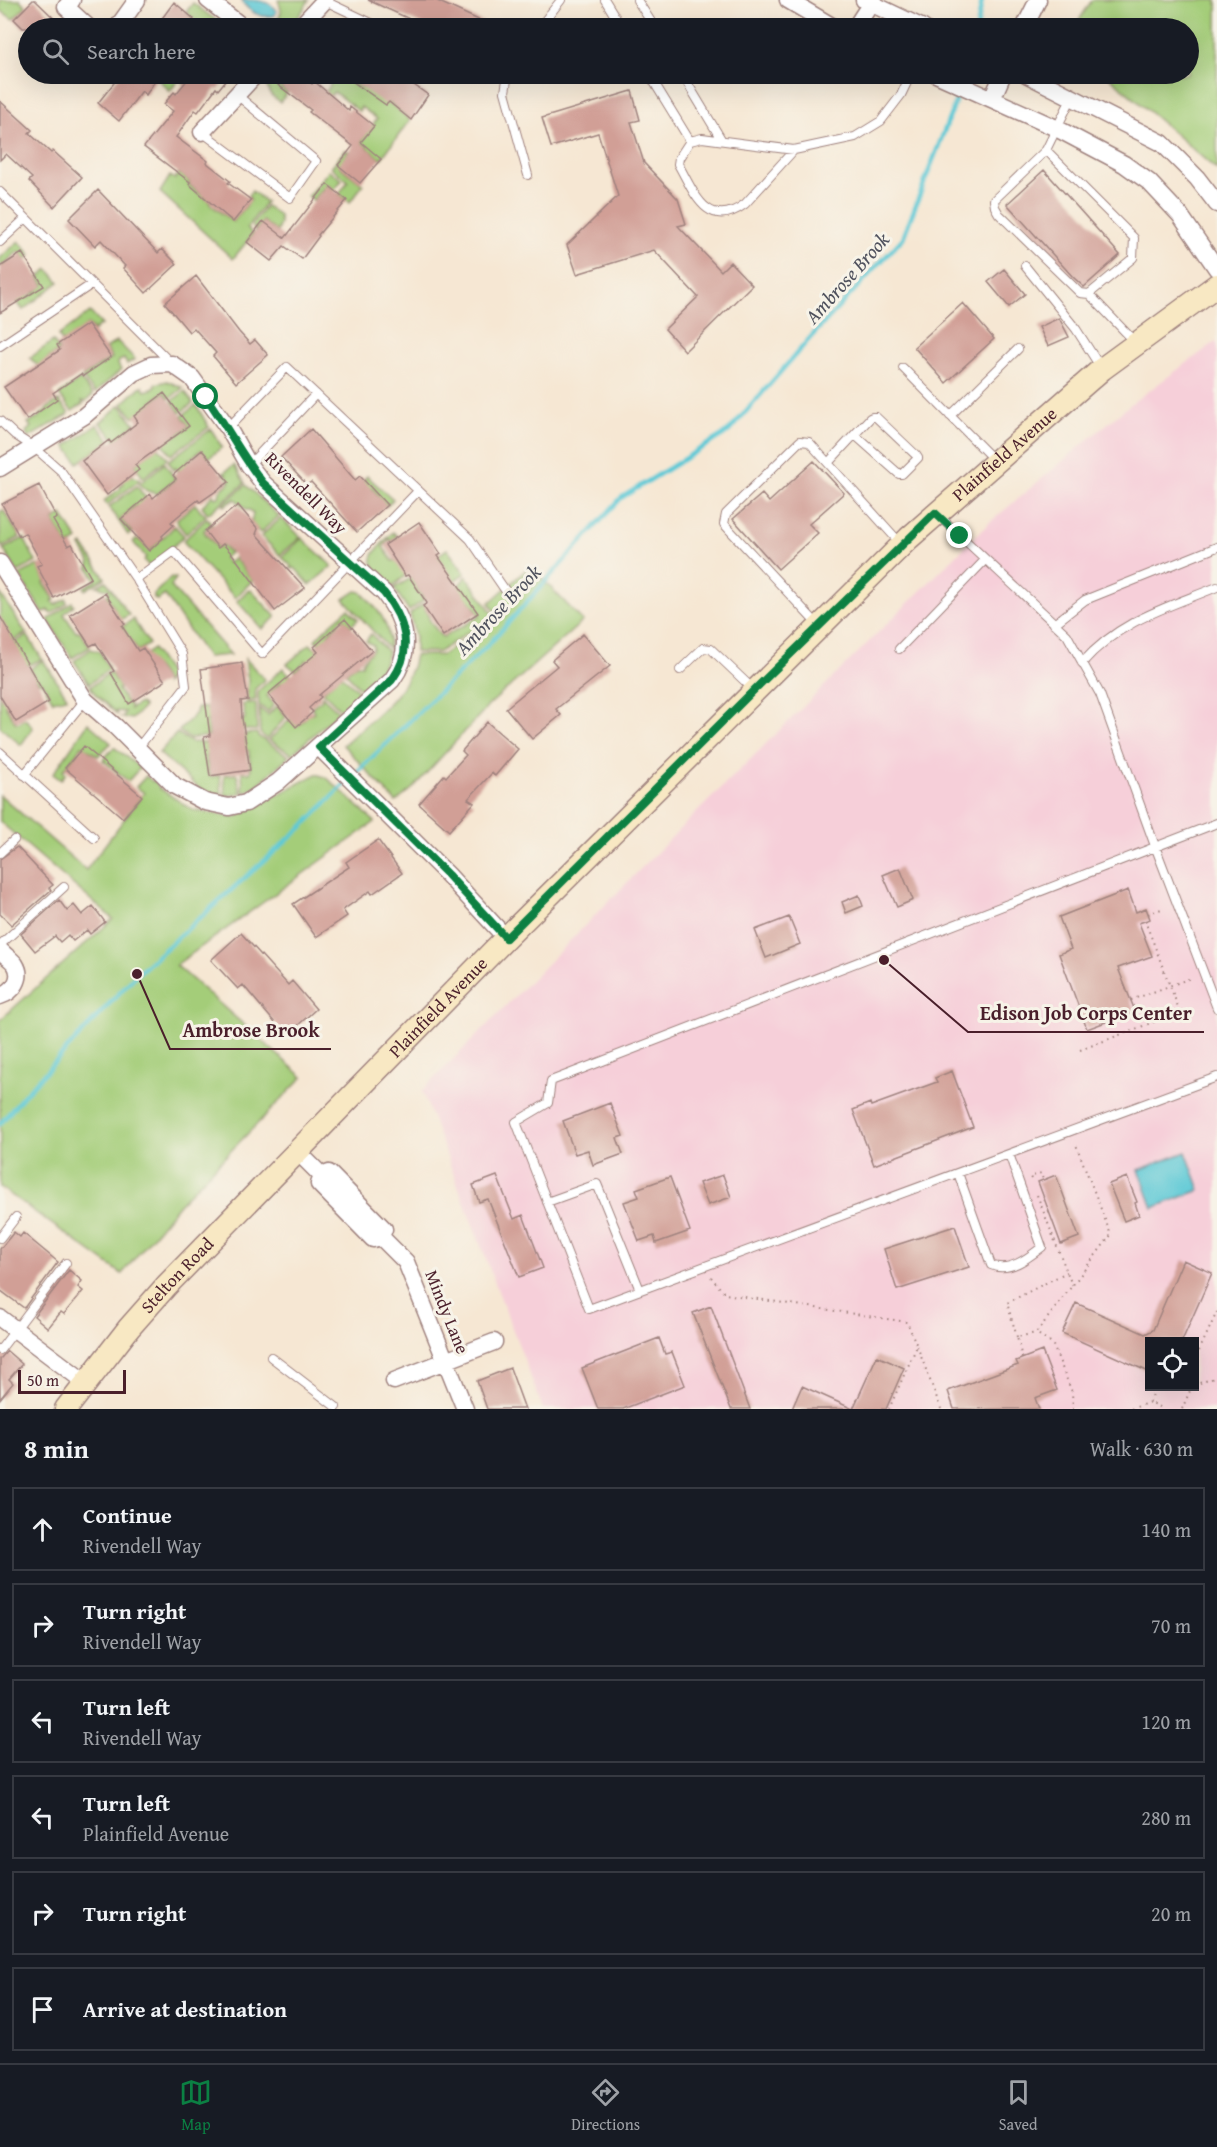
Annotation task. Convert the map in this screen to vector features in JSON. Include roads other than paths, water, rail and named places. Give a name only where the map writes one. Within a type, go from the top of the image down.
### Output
[{"type":"main road","name":"Plainfield Avenue","points":[[298,1152],[506,938],[935,513],[1101,369],[1217,285]]},
{"type":"main road","name":"Stelton Road","points":[[66,1409],[129,1328],[166,1285],[298,1152]]},
{"type":"street","points":[[72,0],[66,7],[78,18]]},
{"type":"street","points":[[124,18],[137,0]]},
{"type":"street","points":[[208,0],[231,18]]},
{"type":"street","points":[[308,18],[325,0]]},
{"type":"street","points":[[788,0],[818,18]]},
{"type":"street","points":[[1029,18],[1038,0]]},
{"type":"street","points":[[860,18],[869,1],[903,18]]},
{"type":"street","points":[[202,132],[247,84]]},
{"type":"street","points":[[958,84],[1056,128],[1124,164],[1149,182],[1180,214],[1217,269]]},
{"type":"street","points":[[992,99],[999,84]]},
{"type":"street","points":[[1046,84],[1162,142],[1197,178],[1217,204]]},
{"type":"street","points":[[0,468],[84,416],[134,374],[151,365],[172,364]]},
{"type":"street","name":"Rivendell Way","points":[[0,563],[85,700],[138,748],[175,786],[204,802],[229,807],[246,803],[278,783],[392,680],[402,667],[406,648],[397,610],[384,593],[263,483],[249,465],[228,428],[192,378],[172,364]]},
{"type":"street","points":[[319,747],[448,875],[506,938]]},
{"type":"street","points":[[0,996],[9,993],[15,987],[18,979],[14,963],[2,952]]},
{"type":"street","name":"Mindy Lane","points":[[298,1152],[322,1176],[319,1184],[373,1239],[381,1237],[406,1262],[465,1409]]},
{"type":"street","points":[[0,1318],[86,1383]]},
{"type":"street","points":[[394,1381],[494,1342]]},
{"type":"lane","points":[[325,0],[362,18]]},
{"type":"lane","points":[[547,18],[561,0]]},
{"type":"lane","points":[[605,0],[616,18]]},
{"type":"lane","points":[[638,0],[649,18]]},
{"type":"lane","points":[[506,84],[505,92],[528,175]]},
{"type":"lane","points":[[655,84],[690,141]]},
{"type":"lane","points":[[688,84],[721,139]]},
{"type":"lane","points":[[794,150],[745,204],[737,210],[719,214],[708,211],[701,203],[678,164],[679,158],[690,141],[702,138],[794,150],[855,137],[881,121],[901,95],[906,84]]},
{"type":"lane","points":[[202,132],[290,198],[316,161],[237,95]]},
{"type":"lane","points":[[1072,97],[1046,150],[994,200],[995,207],[999,214],[1080,293],[1089,294],[1137,343]]},
{"type":"lane","points":[[1046,150],[1134,238],[1133,258],[1089,294]]},
{"type":"lane","points":[[0,192],[172,364]]},
{"type":"lane","points":[[0,242],[26,218]]},
{"type":"lane","points":[[1025,266],[1076,329],[1101,369]]},
{"type":"lane","points":[[0,346],[92,284]]},
{"type":"lane","points":[[950,416],[1018,349]]},
{"type":"lane","points":[[228,428],[287,367],[470,539],[505,590]]},
{"type":"lane","points":[[903,368],[995,461]]},
{"type":"lane","points":[[249,465],[316,394]]},
{"type":"lane","points":[[828,463],[870,418],[876,417],[918,458],[902,474],[899,474],[855,435]]},
{"type":"lane","points":[[0,421],[15,435],[35,447],[61,471],[136,579],[182,654],[186,686],[138,748]]},
{"type":"lane","points":[[819,626],[724,524],[726,514],[800,441],[809,442],[902,545]]},
{"type":"lane","points":[[136,579],[174,551],[262,654],[418,490]]},
{"type":"lane","points":[[935,513],[1067,635],[1100,694],[1217,1008]]},
{"type":"lane","points":[[1054,624],[1085,600],[1217,548]]},
{"type":"lane","points":[[899,649],[985,560]]},
{"type":"lane","points":[[1082,663],[1114,632],[1138,619],[1217,587]]},
{"type":"lane","points":[[680,670],[703,648],[711,649],[754,690]]},
{"type":"lane","points":[[24,775],[85,700]]},
{"type":"lane","points":[[0,752],[94,838]]},
{"type":"lane","points":[[1217,823],[551,1081],[548,1103],[516,1122],[589,1309],[1217,1077]]},
{"type":"lane","points":[[0,853],[14,840]]},
{"type":"lane","points":[[2,952],[64,887]]},
{"type":"lane","points":[[958,1173],[991,1265],[999,1268],[1022,1262],[1042,1247],[1009,1154]]},
{"type":"lane","points":[[547,1202],[597,1184],[640,1290]]},
{"type":"lane","points":[[0,1238],[16,1216]]},
{"type":"lane","points":[[0,1350],[66,1263]]},
{"type":"lane","points":[[271,1357],[336,1407]]},
{"type":"water","points":[[241,0],[266,3],[277,11],[275,15],[260,15],[247,8]]},
{"type":"water","points":[[1186,1152],[1200,1190],[1153,1208],[1139,1170]]},
{"type":"waterway","name":"Ambrose Brook","points":[[979,18],[982,0]]},
{"type":"waterway","name":"Ambrose Brook","points":[[354,775],[490,643],[621,498],[729,431],[810,338],[903,238],[960,90]]},
{"type":"waterway","name":"Ambrose Brook","points":[[0,1124],[137,974],[302,827],[348,781]]},
{"type":"place","name":"Edison Job Corps Center","points":[[884,960]]},
{"type":"place","name":"Ambrose Brook","points":[[137,974]]}]
